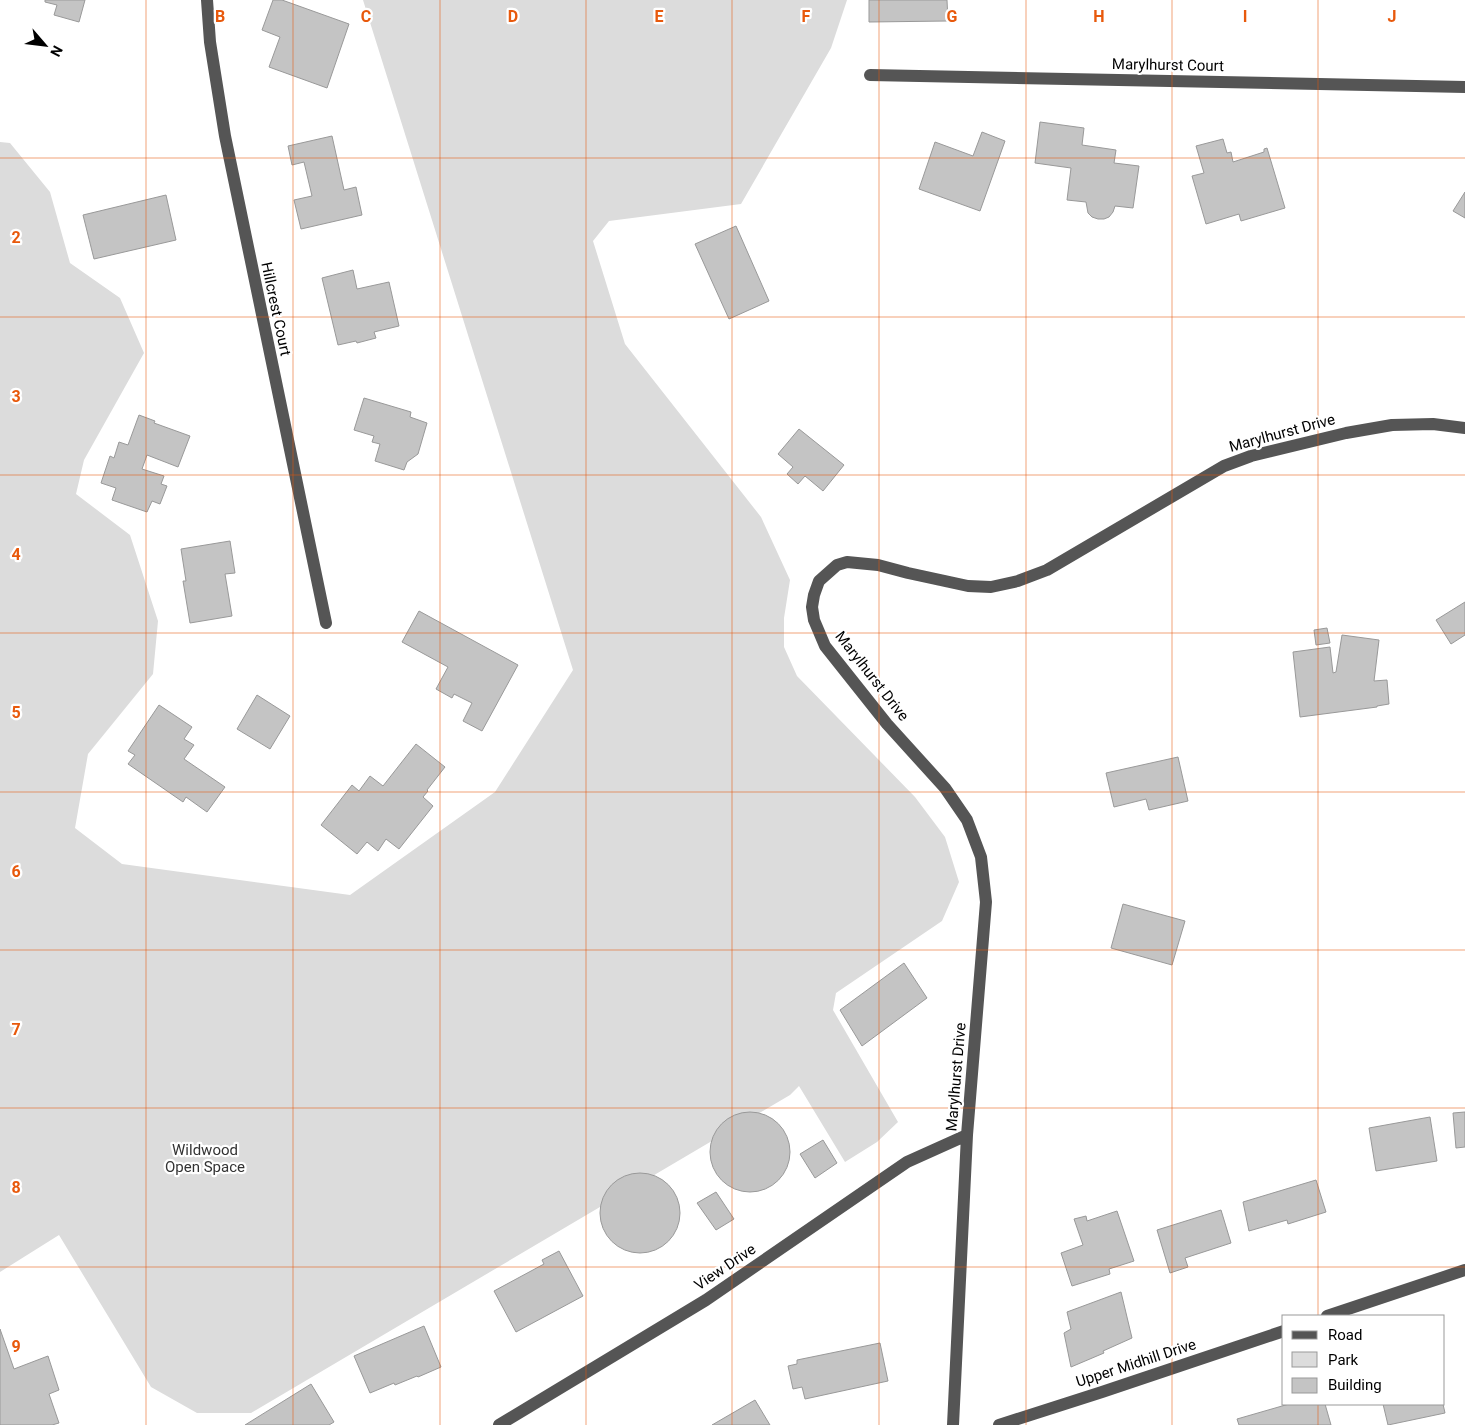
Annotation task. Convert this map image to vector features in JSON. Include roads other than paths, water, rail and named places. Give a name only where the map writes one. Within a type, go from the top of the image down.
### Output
[{"type":"street","name":"Hillcrest Court","points":[[207,0],[210,42],[225,136],[326,622]]},
{"type":"street","name":"Marylhurst Court","points":[[870,74],[1465,87]]},
{"type":"street","name":"Marylhurst Drive","points":[[953,1425],[967,1135],[986,902],[981,857],[967,820],[945,788],[887,724],[825,646],[814,620],[812,607],[819,581],[837,565],[847,562],[878,564],[908,573],[968,586],[991,587],[1018,581],[1047,570],[1224,466],[1251,456],[1392,424],[1433,424],[1465,428]]},
{"type":"street","name":"View Drive","points":[[500,1425],[706,1300],[907,1162],[967,1135]]},
{"type":"street","points":[[1330,1315],[1465,1270]]},
{"type":"street","name":"Upper Midhill Drive","points":[[999,1425],[1282,1332]]},
{"type":"park label","name":"Wildwood Open Space","points":[[205,1158]]}]
